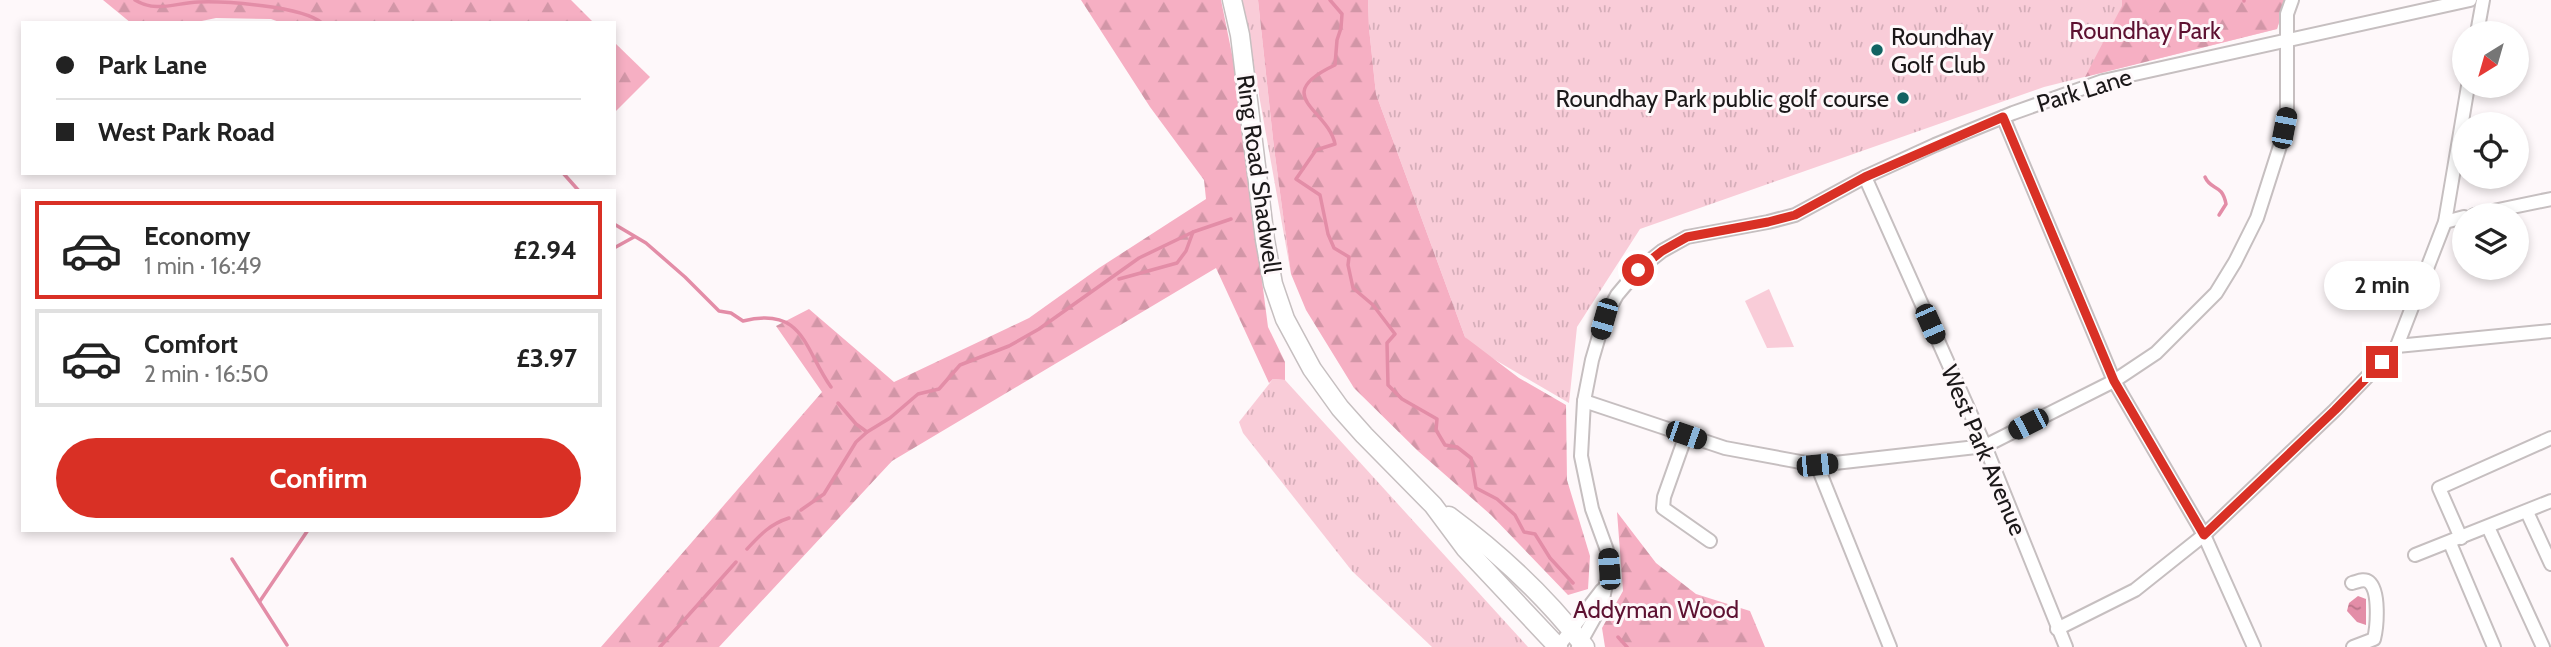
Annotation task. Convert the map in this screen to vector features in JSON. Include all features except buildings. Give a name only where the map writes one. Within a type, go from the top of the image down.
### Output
[{"type":"highway","name":"Ring Road Shadwell","points":[[1232,0],[1240,35],[1265,240],[1273,284],[1285,318],[1308,363],[1340,408],[1433,505],[1465,548],[1558,647]]},
{"type":"highway","name":"Ring Road Shadwell","points":[[1433,505],[1476,536],[1579,642]]},
{"type":"street","points":[[1584,401],[1725,448],[1817,465],[1985,446],[2114,381],[2156,353],[2216,293],[2257,218],[2280,146],[2287,110],[2287,14],[2292,0]]},
{"type":"street","name":"Park Lane","points":[[1558,647],[1579,642],[1602,604],[1609,569],[1608,554],[1592,509],[1581,456],[1584,401],[1604,319],[1617,295],[1638,270],[1662,251],[1687,237],[1795,215],[1865,177],[2003,117],[2103,81],[2470,0]]},
{"type":"street","points":[[2479,21],[2483,0]]},
{"type":"street","points":[[2057,629],[2135,590],[2204,535],[2335,410],[2397,346],[2445,222],[2466,98]]},
{"type":"street","points":[[2003,117],[2114,381],[2204,535],[2254,647]]},
{"type":"street","name":"West Park Avenue","points":[[1865,177],[1985,446],[2066,647]]},
{"type":"street","points":[[2529,204],[2551,199]]},
{"type":"street","points":[[2445,222],[2452,221]]},
{"type":"street","points":[[2397,346],[2551,331]]},
{"type":"street","points":[[1686,435],[1664,497],[1663,508],[1710,541]]},
{"type":"street","points":[[2494,647],[2455,541],[2439,488],[2551,438]]},
{"type":"street","points":[[1817,465],[1889,647]]},
{"type":"street","points":[[2415,555],[2551,501]]},
{"type":"street","points":[[2526,512],[2551,564]]},
{"type":"street","points":[[2488,527],[2543,647]]},
{"type":"street","points":[[2352,583],[2364,580],[2369,575],[2374,591],[2376,629],[2374,639],[2353,647]]},
{"type":"green space","points":[[103,0],[571,0],[592,21],[276,21],[216,18],[202,21],[129,21]]},
{"type":"green space","points":[[1081,0],[1221,0],[1234,64],[1268,327],[1285,362],[1285,380],[1273,379],[1269,383],[1216,268],[892,461],[719,647],[601,647],[822,392],[776,326],[809,309],[894,382],[1029,318],[1099,268],[1206,199],[1204,180],[1150,107]]},
{"type":"green space","points":[[1242,0],[1258,0],[1291,274]]},
{"type":"green space","points":[[1258,0],[1368,0],[1376,94],[1465,337],[1519,378],[1566,405],[1567,480],[1590,556],[1588,589],[1568,595],[1491,515],[1418,451],[1354,388],[1306,310],[1291,274]]},
{"type":"green space","name":"Roundhay Golf Club","points":[[1368,0],[2286,0],[2277,29],[2044,87],[1640,229],[1577,327],[1569,403],[1480,351],[1465,337],[1376,94]]},
{"type":"green space","name":"Roundhay Park","points":[[2122,0],[2286,0],[2277,29],[2085,77],[2122,6]]},
{"type":"green space","points":[[616,44],[650,77],[616,111]]},
{"type":"green space","points":[[1769,289],[1794,347],[1767,348],[1745,301]]},
{"type":"green space","points":[[1273,379],[1285,380],[1528,647],[1432,647],[1352,571],[1243,433],[1239,422]]},
{"type":"green space","name":"Addyman Wood","points":[[1617,512],[1656,563],[1696,594],[1750,611],[1765,647],[1605,647],[1602,628],[1623,591]]},
{"type":"water","points":[[2358,596],[2366,599],[2366,625],[2357,622],[2347,611],[2349,603]]},
{"type":"waterway","points":[[135,0],[158,7],[198,2],[263,6],[298,12],[319,21]]},
{"type":"waterway","points":[[1330,0],[1342,14],[1335,65],[1316,76],[1306,86],[1304,94],[1335,144],[1316,150],[1296,179],[1320,195],[1328,234],[1334,248],[1349,257],[1353,288],[1373,305],[1395,334],[1387,343],[1388,385],[1402,399],[1437,419],[1436,430],[1445,445],[1457,447],[1471,458],[1476,488],[1497,499],[1515,515],[1524,532],[1535,534],[1550,558],[1573,583]]},
{"type":"waterway","points":[[565,175],[577,189]]},
{"type":"waterway","points":[[2205,177],[2224,197],[2226,204],[2219,215]]},
{"type":"waterway","points":[[801,510],[824,494],[856,442],[918,394],[939,389],[960,365],[1009,346],[1039,329],[1139,258],[1193,232],[1231,219]]},
{"type":"waterway","points":[[616,225],[646,243],[719,311],[731,313],[743,321],[763,318],[791,325],[800,334],[831,387]]},
{"type":"waterway","points":[[1119,279],[1177,263],[1186,251],[1193,232]]},
{"type":"waterway","points":[[616,247],[634,237]]},
{"type":"waterway","points":[[838,403],[856,424],[867,432]]},
{"type":"waterway","points":[[747,549],[771,527],[789,518]]},
{"type":"waterway","points":[[260,601],[307,532]]},
{"type":"waterway","points":[[232,559],[287,645]]},
{"type":"waterway","points":[[660,647],[736,562]]},
{"type":"waterway","points":[[1618,637],[1627,647]]},
{"type":"place","name":"Roundhay Golf Club","points":[[1877,50]]},
{"type":"place","name":"Roundhay Park public golf course","points":[[1903,98]]},
{"type":"route","points":[[1638,270],[1662,251],[1687,237],[1795,215],[1865,177],[2003,117],[2114,381],[2204,535],[2382,362]]}]
